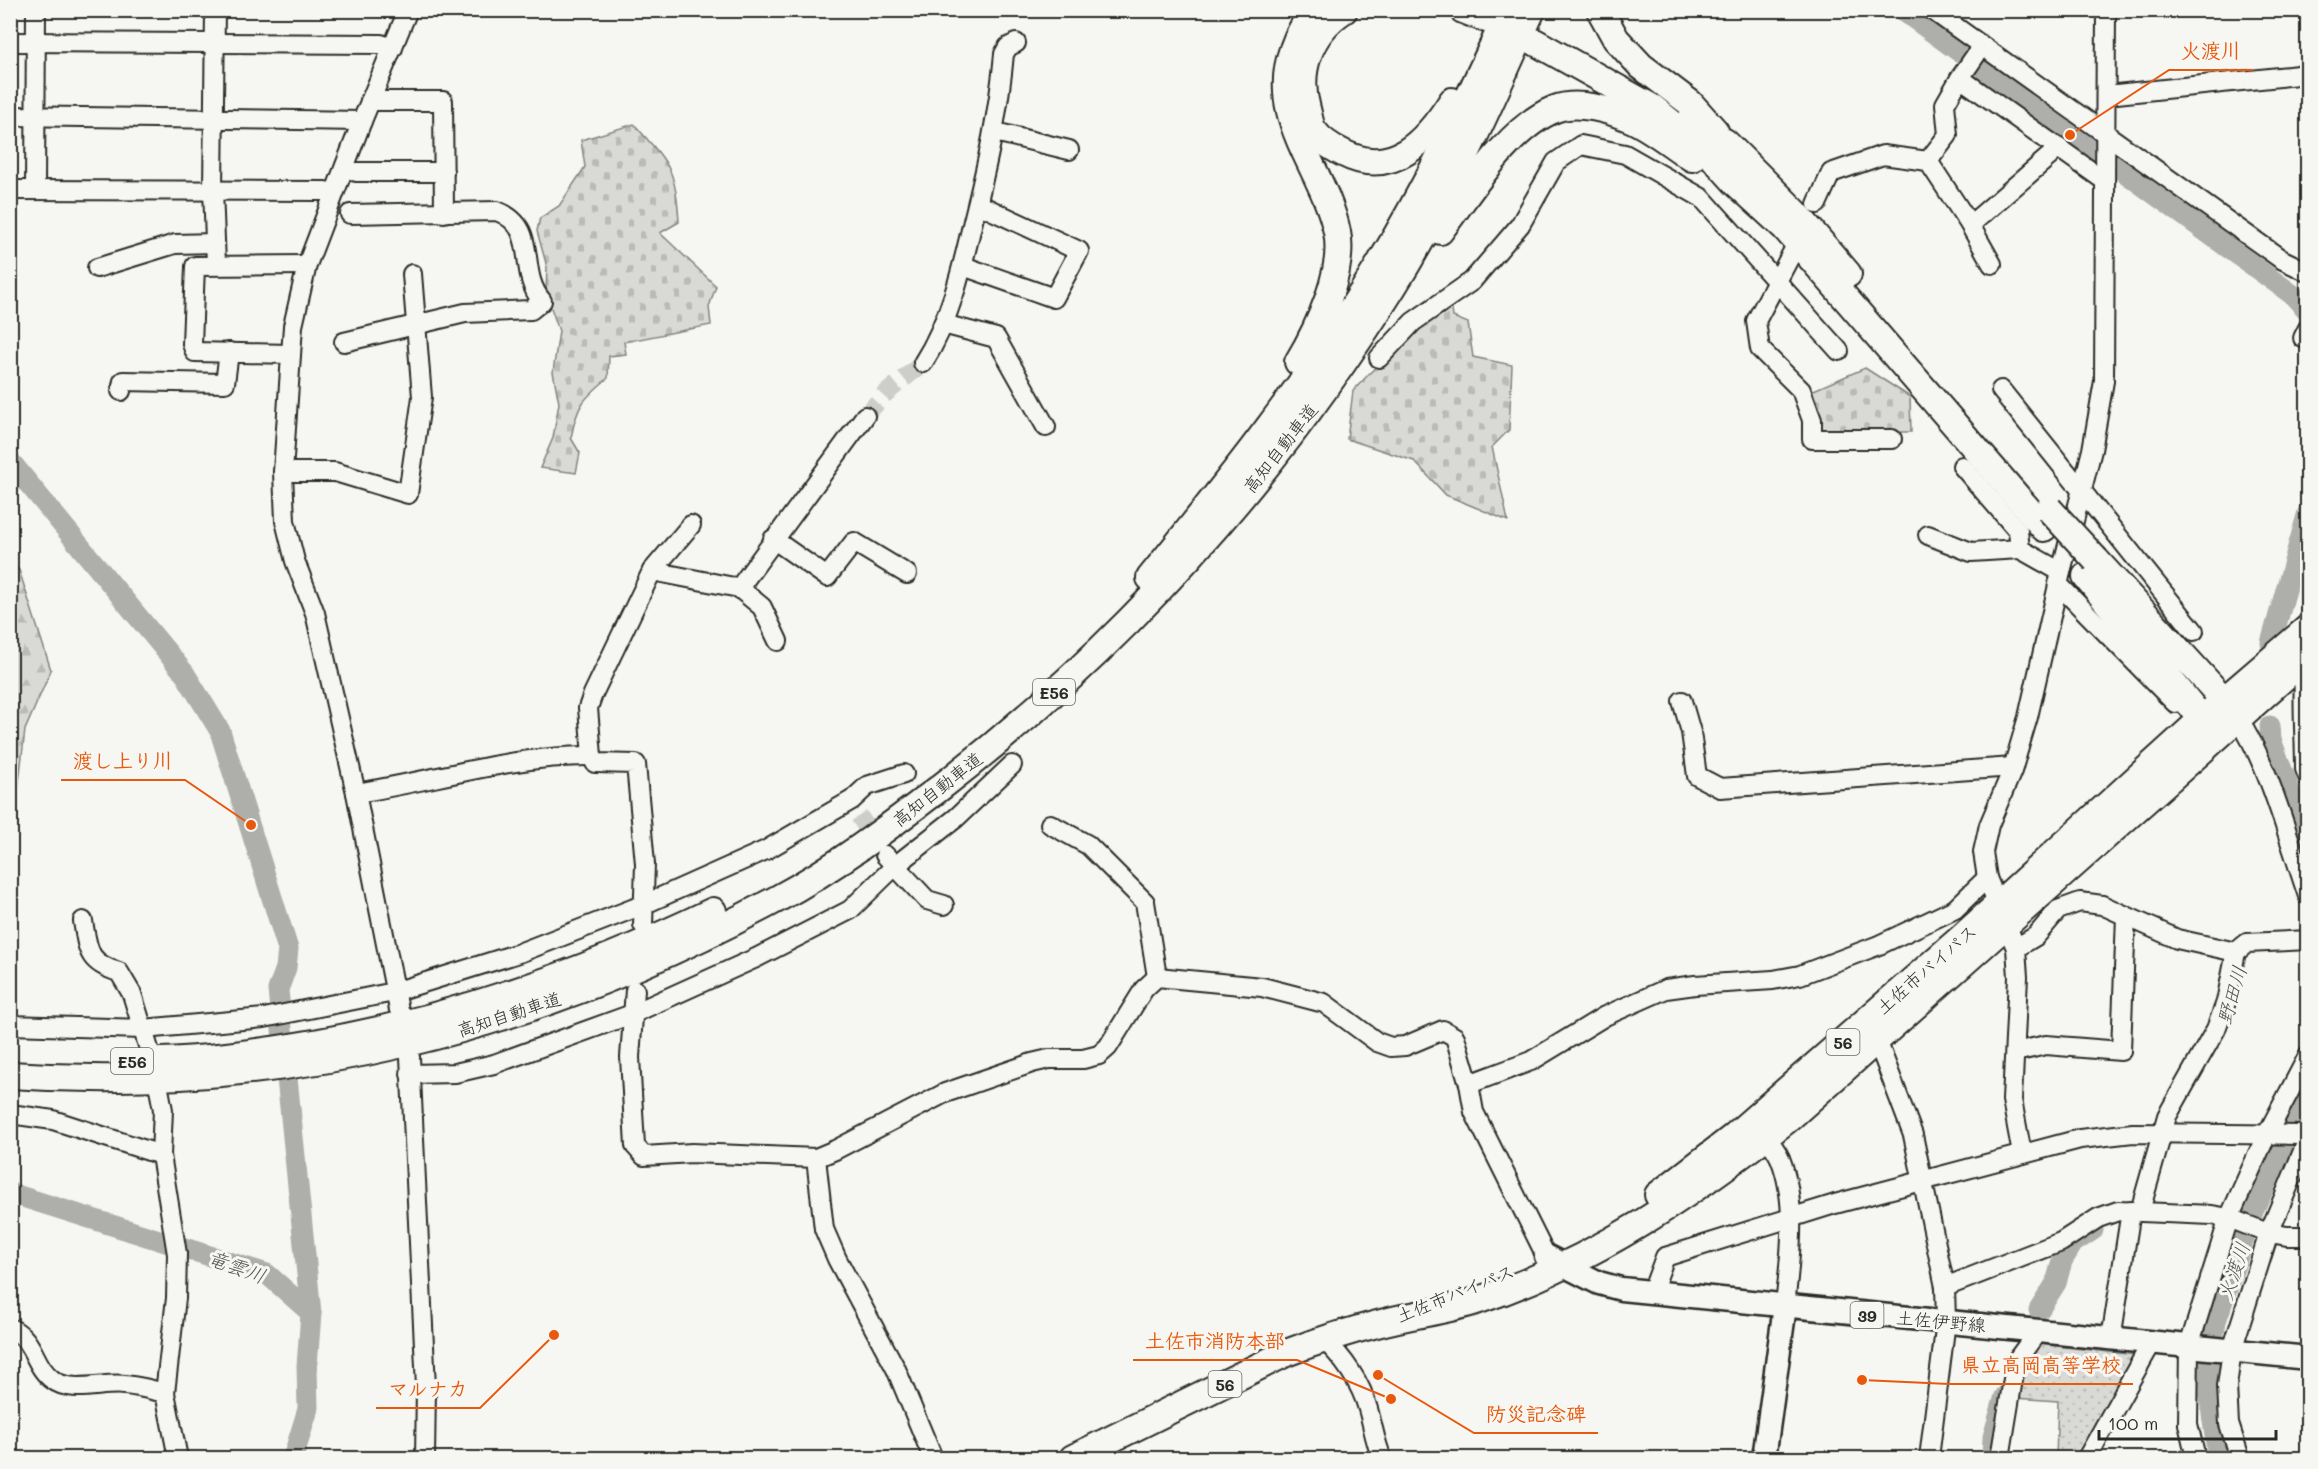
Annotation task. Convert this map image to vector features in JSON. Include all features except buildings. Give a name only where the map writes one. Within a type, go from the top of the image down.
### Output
[{"type":"highway","points":[[1145,584],[1269,410],[1309,344],[1325,307],[1335,273],[1338,233],[1290,116],[1285,84],[1289,58],[1299,32],[1317,10]]},
{"type":"highway","points":[[1344,10],[1329,20],[1305,59],[1303,96],[1313,131],[1332,148],[1357,161],[1377,162],[1398,158],[1435,128],[1501,13],[1462,10]]},
{"type":"highway","points":[[1600,10],[1622,46],[1641,66],[1690,103],[1725,142],[1795,212],[2047,518]]},
{"type":"highway","name":"高知自動車道","points":[[314,1053],[559,979],[646,944],[774,881],[880,814],[1027,694],[1145,584],[1224,486],[1301,384],[1376,271],[1470,97],[1501,13]]},
{"type":"highway","points":[[1536,26],[1619,74],[1690,123],[1725,142]]},
{"type":"highway","points":[[1536,26],[1653,108],[1710,154],[1737,184],[1785,228],[2091,568],[2236,712]]},
{"type":"highway","name":"高知自動車道","points":[[10,1075],[52,1078],[167,1077],[463,1029],[566,996],[654,960],[780,898],[888,828],[1038,707],[1158,594],[1242,497],[1320,397],[1395,284],[1536,26]]},
{"type":"highway","points":[[1395,284],[1505,148],[1531,123],[1557,108],[1586,106],[1632,119],[1737,184]]},
{"type":"highway","points":[[2091,568],[2202,719]]},
{"type":"highway","name":"土佐市バイパス","points":[[1759,1128],[2236,712],[2303,648]]},
{"type":"highway","name":"土佐市バイパス","points":[[2236,712],[2248,679],[2303,648]]},
{"type":"highway","name":"土佐市バイパス","points":[[1323,1339],[1383,1322],[1554,1261],[1759,1128],[1877,1040],[2202,719],[2236,712]]},
{"type":"highway","name":"高知自動車道","points":[[10,1060],[252,1062]]},
{"type":"highway","name":"56","points":[[1073,1458],[1286,1353],[1323,1339]]},
{"type":"main road","name":"土佐伊野線","points":[[1554,1261],[1622,1289],[2307,1358]]},
{"type":"main road","points":[[1764,1458],[1785,1306]]},
{"type":"street","points":[[35,190],[36,10]]},
{"type":"street","points":[[215,10],[216,117],[213,190],[216,264]]},
{"type":"street","points":[[399,1010],[356,793],[315,613],[295,561],[285,521],[283,472],[293,326],[307,266],[333,194],[408,10]]},
{"type":"street","points":[[1932,10],[1980,49],[2281,259],[2307,272]]},
{"type":"street","points":[[2022,1154],[2012,1100],[2018,977],[2016,948],[1988,878],[1983,852],[1989,825],[2013,767],[2028,717],[2059,578],[2092,450],[2104,381],[2106,10]]},
{"type":"street","points":[[10,42],[381,44],[393,48]]},
{"type":"street","points":[[923,363],[938,340],[963,266],[995,132],[1004,54],[1008,47],[1016,43]]},
{"type":"street","points":[[1928,161],[1948,135],[1945,104],[1980,49]]},
{"type":"street","points":[[2107,95],[2307,74]]},
{"type":"street","points":[[1962,75],[2059,148],[2105,176]]},
{"type":"street","points":[[370,101],[443,101],[444,213]]},
{"type":"street","points":[[10,116],[216,117],[362,121]]},
{"type":"street","points":[[995,132],[1069,150]]},
{"type":"street","points":[[1379,358],[1413,322],[1472,281],[1520,225],[1556,162],[1581,146],[1625,154],[1702,198],[1839,351]]},
{"type":"street","points":[[1970,225],[2059,148]]},
{"type":"street","points":[[1817,204],[1831,173],[1883,155],[1928,161],[1970,225],[1992,264]]},
{"type":"street","points":[[356,172],[444,172]]},
{"type":"street","points":[[10,190],[325,191],[333,194]]},
{"type":"street","points":[[963,266],[1054,298],[1079,251],[978,204]]},
{"type":"street","points":[[344,342],[465,313],[531,310],[542,301],[535,294],[530,279],[524,234],[518,223],[497,211],[350,214]]},
{"type":"street","points":[[97,268],[175,244],[214,243]]},
{"type":"street","points":[[1793,251],[1756,321],[1760,349],[1801,390],[1812,420],[1812,439],[1892,439]]},
{"type":"street","points":[[291,354],[195,352],[192,344],[195,266],[216,264],[307,266]]},
{"type":"street","points":[[283,472],[335,472],[408,494],[422,397],[414,326],[412,274]]},
{"type":"street","points":[[943,324],[996,338],[1046,428]]},
{"type":"street","points":[[121,391],[123,381],[225,383],[229,352]]},
{"type":"street","points":[[2001,390],[2194,631]]},
{"type":"street","points":[[739,588],[865,416]]},
{"type":"street","points":[[1962,466],[2018,531],[2020,549]]},
{"type":"street","points":[[643,925],[645,864],[636,764],[595,763],[592,756],[588,708],[652,571],[691,525]]},
{"type":"street","points":[[1928,535],[1971,552],[2020,549],[2059,578],[2175,703]]},
{"type":"street","points":[[773,539],[826,577],[854,542],[907,574]]},
{"type":"street","points":[[652,571],[739,588],[762,607],[778,641]]},
{"type":"street","points":[[2303,648],[2302,688],[2307,777]]},
{"type":"street","points":[[1682,701],[1691,732],[1698,776],[1720,788],[2013,767]]},
{"type":"street","points":[[2236,712],[2248,733],[2280,813],[2307,896]]},
{"type":"street","points":[[356,793],[521,761],[563,756],[592,756]]},
{"type":"street","points":[[425,1458],[426,1387],[410,1066],[455,1073],[494,1064],[632,1014],[756,958],[850,910],[890,860],[956,818],[1012,765]]},
{"type":"street","points":[[10,1026],[142,1029],[264,1018],[394,992],[519,953],[645,904],[856,808],[867,786],[904,774]]},
{"type":"street","points":[[1050,824],[1088,845],[1145,902],[1157,977]]},
{"type":"street","points":[[890,860],[927,900],[944,905]]},
{"type":"street","points":[[1469,1084],[1531,1061],[1605,1016],[1666,989],[1773,980],[1800,975],[1879,945],[1955,909],[1988,878]]},
{"type":"street","points":[[2016,948],[2036,936],[2058,910],[2080,902],[2102,905],[2177,939],[2236,952]]},
{"type":"street","points":[[2014,1052],[2046,1045],[2121,1051],[2126,916]]},
{"type":"street","points":[[83,921],[88,952],[100,967],[119,972],[132,994],[149,1049]]},
{"type":"street","points":[[2111,1339],[2135,1211],[2167,1116],[2216,1029],[2226,1002],[2236,952],[2247,943],[2307,940]]},
{"type":"street","points":[[634,990],[630,1057],[635,1146],[644,1156],[692,1152],[816,1158],[836,1150],[945,1093],[1032,1063],[1049,1059],[1083,1059],[1099,1055],[1108,1047],[1144,989],[1157,977],[1262,987],[1323,1003],[1377,1042],[1390,1047],[1405,1046],[1443,1030],[1455,1037],[1469,1084],[1474,1112],[1554,1261]]},
{"type":"street","points":[[1877,1040],[1913,1135],[1945,1287],[1946,1321],[1929,1458]]},
{"type":"street","points":[[2196,1458],[2188,1424],[2193,1346],[2232,1219],[2268,1136],[2307,1056]]},
{"type":"street","points":[[159,1089],[163,1110],[161,1155],[177,1254],[176,1298],[165,1393],[178,1458]]},
{"type":"street","points":[[10,1114],[54,1120],[161,1155]]},
{"type":"street","points":[[1759,1128],[1779,1156],[1788,1184],[1791,1257],[1785,1306]]},
{"type":"street","points":[[1652,1292],[1665,1257],[1790,1220],[1835,1204],[2080,1139],[2162,1133],[2305,1137],[2265,1232],[2230,1350],[2227,1386],[2229,1424],[2240,1458]]},
{"type":"street","points":[[816,1158],[825,1229],[837,1259],[896,1368],[933,1458]]},
{"type":"street","points":[[1945,1287],[2061,1242],[2098,1218],[2118,1210],[2232,1219],[2265,1232],[2307,1236]]},
{"type":"street","points":[[10,1328],[29,1342],[44,1372],[54,1382],[68,1387],[124,1384],[165,1393]]},
{"type":"street","points":[[2000,1458],[2016,1360],[2038,1331]]},
{"type":"street","points":[[1323,1339],[1345,1363],[1368,1407],[1374,1439],[1382,1458]]},
{"type":"street","points":[[2087,1458],[2152,1342]]},
{"type":"green space","points":[[634,124],[663,158],[676,190],[679,222],[660,233],[716,286],[709,307],[711,325],[624,342],[626,354],[609,356],[608,378],[582,404],[576,418],[571,438],[580,453],[576,473],[540,468],[553,438],[559,403],[553,372],[559,331],[546,293],[547,267],[537,231],[540,218],[559,206],[585,167],[581,140]]},
{"type":"green space","points":[[1451,302],[1453,317],[1468,323],[1473,357],[1512,365],[1509,430],[1492,447],[1508,521],[1446,495],[1414,461],[1347,439],[1353,391],[1397,344]]},
{"type":"green space","points":[[1865,368],[1910,397],[1911,432],[1817,432],[1809,392]]},
{"type":"green space","points":[[11,564],[19,570],[51,670],[25,730],[11,851]]},
{"type":"green space","points":[[2038,1344],[2136,1355],[2083,1458],[2056,1458],[2058,1401],[2015,1398],[2024,1367]]},
{"type":"waterway","name":"火渡川","points":[[1902,10],[2293,295],[2308,311]]},
{"type":"waterway","points":[[10,461],[185,674],[220,731],[288,949],[286,968],[278,990],[311,1313],[307,1366],[308,1409],[293,1458]]},
{"type":"waterway","name":"火渡川","points":[[2271,643],[2308,512]]},
{"type":"waterway","name":"火渡川","points":[[2270,726],[2271,740],[2308,840]]},
{"type":"waterway","name":"火渡川","points":[[2218,1458],[2207,1377],[2216,1321],[2254,1209],[2308,1095]]},
{"type":"waterway","name":"竜雲川","points":[[10,1193],[267,1274],[311,1313]]},
{"type":"waterway","name":"野田川","points":[[2039,1310],[2056,1283],[2062,1261],[2073,1243],[2093,1230]]},
{"type":"waterway","name":"野田川","points":[[1992,1458],[1993,1437],[2005,1396]]},
{"type":"tunnel","points":[[865,416],[885,394],[923,363]]},
{"type":"tunnel","points":[[859,816],[880,847]]},
{"type":"place","name":"火渡川","points":[[2070,135]]},
{"type":"place","name":"渡し上り川","points":[[251,825]]},
{"type":"place","name":"マルナカ","points":[[554,1335]]},
{"type":"place","name":"防災記念碑","points":[[1378,1375]]},
{"type":"place","name":"県立高岡高等学校","points":[[1862,1380]]},
{"type":"place","name":"土佐市消防本部","points":[[1391,1399]]}]
